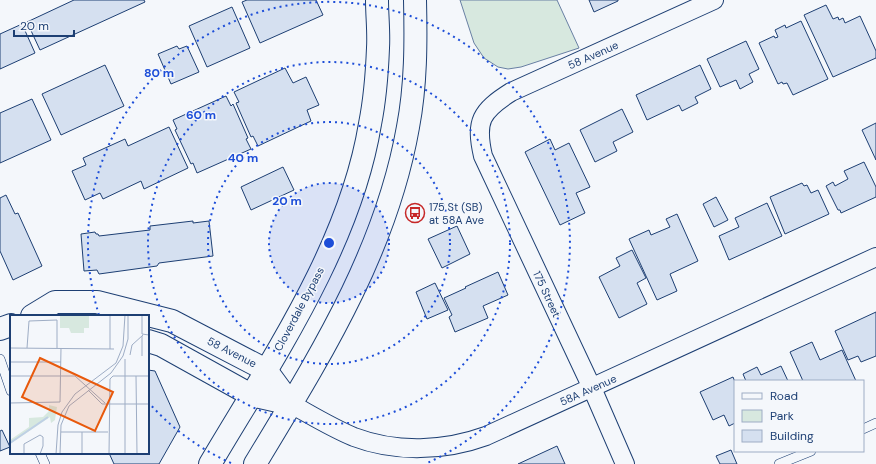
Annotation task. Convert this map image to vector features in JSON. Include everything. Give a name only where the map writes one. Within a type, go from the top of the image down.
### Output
[{"type":"main road","name":"Cloverdale Bypass","points":[[210,464],[266,370],[316,280],[341,225],[362,160],[370,124],[377,70],[378,47],[376,0]]},
{"type":"main road","points":[[255,464],[341,317],[364,269],[390,204],[409,126],[414,87],[416,40],[415,0]]},
{"type":"main road","name":"58 Avenue","points":[[34,315],[55,302],[97,302],[148,315]]},
{"type":"main road","name":"58 Avenue","points":[[149,315],[172,321],[266,370],[291,404]]},
{"type":"main road","points":[[0,329],[10,325]]},
{"type":"main road","points":[[149,341],[161,345],[251,395],[291,404]]},
{"type":"street","name":"58 Avenue","points":[[481,122],[486,112],[495,102],[511,92],[714,0]]},
{"type":"street","name":"175 Street","points":[[481,122],[479,138],[483,156],[592,388],[625,464]]},
{"type":"street","name":"58A Avenue","points":[[291,404],[354,437],[382,444],[408,448],[444,446],[469,442],[486,436],[592,388],[876,257]]},
{"type":"lane","points":[[0,359],[10,388]]},
{"type":"lane","points":[[864,429],[876,423]]},
{"type":"lane","points":[[779,464],[809,452]]},
{"type":"lane","points":[[40,454],[45,464]]},
{"type":"green space","points":[[460,0],[557,0],[579,48],[521,67],[508,69],[498,67],[484,58],[474,43]]},
{"type":"building","points":[[74,0],[144,0],[145,2],[40,50],[27,22]]},
{"type":"building","points":[[247,0],[316,0],[323,15],[260,43],[242,2]]},
{"type":"building","points":[[589,0],[618,0],[618,1],[594,12]]},
{"type":"building","points":[[826,5],[833,19],[838,17],[839,20],[843,18],[845,23],[860,16],[876,51],[876,58],[833,77],[804,15]]},
{"type":"building","points":[[232,7],[250,48],[207,67],[189,26]]},
{"type":"building","points":[[801,21],[828,79],[793,95],[787,83],[783,84],[782,82],[778,84],[759,43],[774,36],[775,38],[778,37],[775,30],[785,25],[786,28]]},
{"type":"building","points":[[22,24],[35,53],[0,69],[0,34]]},
{"type":"building","points":[[746,41],[759,69],[749,74],[753,82],[740,89],[736,80],[720,87],[707,59]]},
{"type":"building","points":[[177,46],[179,49],[187,46],[199,72],[171,84],[158,54]]},
{"type":"building","points":[[105,65],[124,106],[61,135],[42,94]]},
{"type":"building","points":[[700,65],[711,89],[695,97],[698,103],[682,111],[679,105],[647,120],[636,95]]},
{"type":"building","points":[[285,68],[293,83],[306,77],[319,105],[307,110],[311,121],[258,146],[253,136],[251,137],[236,103],[239,102],[234,92]]},
{"type":"building","points":[[226,96],[231,106],[233,104],[248,138],[246,139],[251,149],[197,173],[193,163],[191,164],[175,130],[177,129],[173,120]]},
{"type":"building","points":[[32,99],[51,140],[0,163],[0,113]]},
{"type":"building","points":[[622,109],[633,132],[613,142],[617,151],[595,162],[580,130]]},
{"type":"building","points":[[876,123],[876,160],[862,130]]},
{"type":"building","points":[[169,127],[188,168],[144,189],[141,181],[103,199],[100,193],[85,200],[72,171],[86,165],[83,158],[125,139],[128,146]]},
{"type":"building","points":[[550,139],[555,150],[569,143],[590,187],[576,193],[585,213],[560,225],[525,152]]},
{"type":"building","points":[[864,162],[876,187],[876,197],[841,213],[826,186],[833,182],[835,186],[848,179],[844,171]]},
{"type":"building","points":[[283,167],[294,190],[251,210],[241,187]]},
{"type":"building","points":[[802,183],[804,186],[807,185],[811,193],[818,190],[829,214],[785,234],[770,197]]},
{"type":"building","points":[[6,195],[15,214],[18,213],[42,266],[13,280],[0,251],[0,198]]},
{"type":"building","points":[[716,197],[728,220],[714,227],[703,204]]},
{"type":"building","points":[[767,203],[782,236],[729,260],[719,236],[739,227],[735,218]]},
{"type":"building","points":[[677,214],[698,261],[670,274],[677,291],[657,300],[629,239],[649,230],[651,235],[670,227],[666,219]]},
{"type":"building","points":[[193,221],[193,223],[209,221],[213,256],[159,263],[157,266],[99,274],[97,270],[84,271],[81,234],[95,232],[99,236],[150,230],[150,226]]},
{"type":"building","points":[[457,226],[470,254],[442,268],[428,239]]},
{"type":"building","points":[[632,250],[646,278],[637,283],[647,304],[619,318],[599,277],[620,266],[616,258]]},
{"type":"building","points":[[498,272],[508,295],[483,306],[488,318],[455,332],[449,317],[452,315],[444,298]]},
{"type":"building","points":[[435,283],[448,310],[427,319],[416,292]]},
{"type":"building","points":[[876,312],[876,356],[861,362],[858,356],[848,360],[835,331]]},
{"type":"building","points":[[812,342],[820,360],[842,350],[856,380],[803,380],[790,352]]},
{"type":"building","points":[[781,366],[788,380],[746,380],[743,374],[757,367],[761,375]]},
{"type":"building","points":[[149,370],[155,371],[180,427],[159,464],[114,464],[109,454],[149,454]]},
{"type":"building","points":[[733,377],[734,424],[729,426],[724,415],[713,420],[700,392]]},
{"type":"building","points":[[2,430],[10,447],[0,451],[0,431]]},
{"type":"building","points":[[557,446],[565,464],[518,464]]},
{"type":"building","points":[[731,450],[737,464],[720,464],[716,456]]},
{"type":"place","name":"175 St (SB) at 58A Ave","points":[[415,213]]}]
